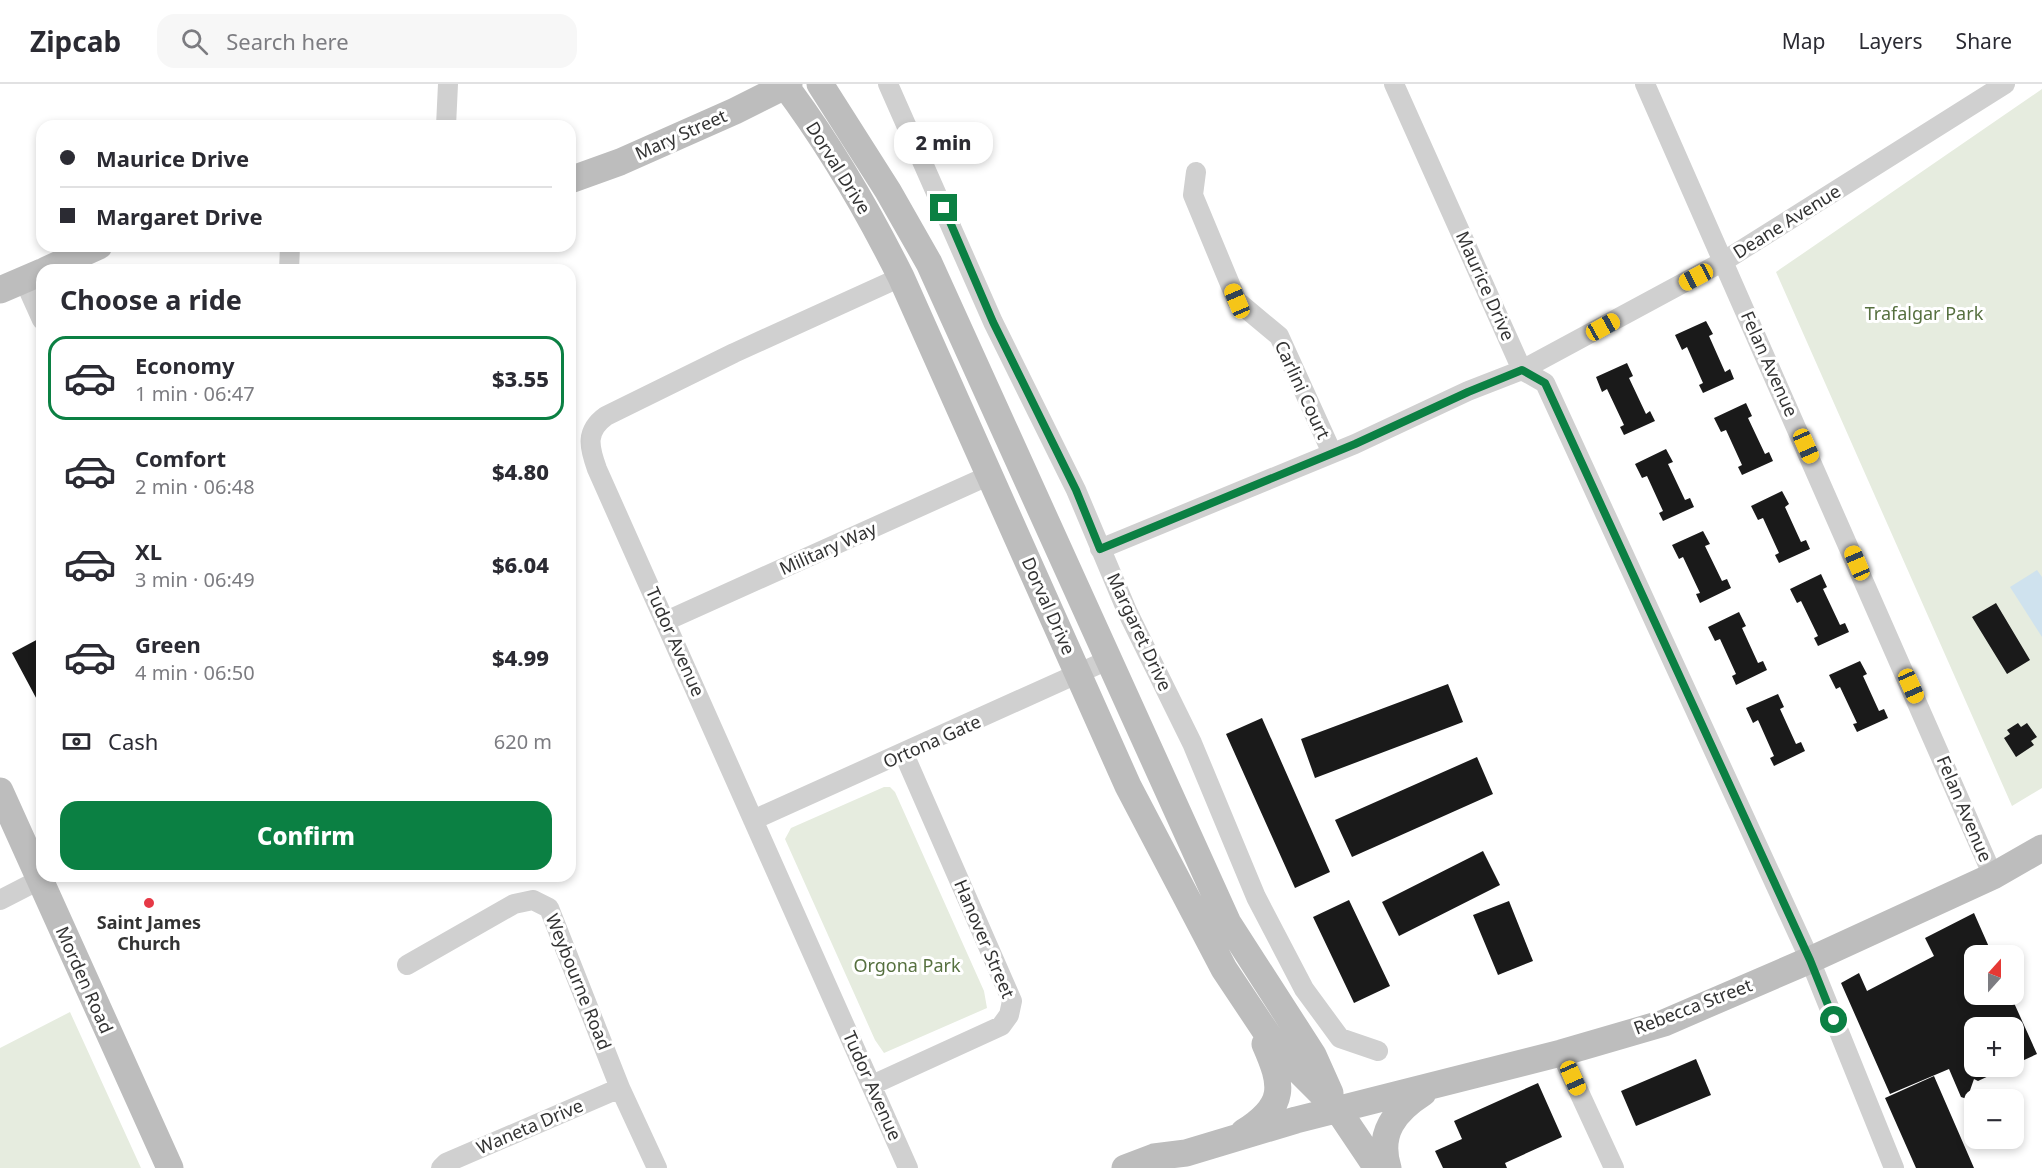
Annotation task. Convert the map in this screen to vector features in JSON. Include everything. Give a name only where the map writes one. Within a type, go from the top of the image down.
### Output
[{"type":"main road","name":"Dorval Drive","points":[[786,84],[882,240],[901,277],[1128,786],[1224,969],[1278,1050],[1338,1110]]},
{"type":"main road","name":"Mary Street","points":[[576,178],[641,153],[735,111],[786,84]]},
{"type":"main road","name":"Dorval Drive","points":[[820,84],[888,191],[929,263],[1228,923],[1313,1054],[1338,1110],[1377,1168]]},
{"type":"main road","points":[[59,264],[86,252]]},
{"type":"main road","name":"Morden Road","points":[[0,791],[36,873]]},
{"type":"main road","name":"Rebecca Street","points":[[1125,1168],[1154,1157],[1179,1161],[1230,1141],[1338,1110],[1561,1053],[1664,1023],[1810,960],[1993,876],[2042,848]]},
{"type":"main road","name":"Morden Road","points":[[40,882],[170,1168]]},
{"type":"main road","points":[[1230,1141],[1253,1127],[1266,1113],[1277,1095],[1280,1082],[1251,1012]]},
{"type":"main road","points":[[1388,1168],[1384,1148],[1387,1127],[1391,1120],[1410,1101],[1437,1083]]},
{"type":"street","points":[[446,120],[448,84]]},
{"type":"street","name":"Margaret Drive","points":[[888,84],[993,322],[1076,490],[1127,611],[1192,743],[1256,897],[1304,989],[1340,1038],[1378,1051]]},
{"type":"street","name":"Maurice Drive","points":[[1394,84],[1522,370]]},
{"type":"street","name":"Felan Avenue","points":[[1645,84],[1993,876]]},
{"type":"street","name":"Deane Avenue","points":[[1100,549],[1332,453],[1522,370],[1724,261],[2005,84]]},
{"type":"street","name":"Carlini Court","points":[[1196,172],[1193,195],[1237,301],[1279,336],[1332,453]]},
{"type":"street","name":"Tudor Avenue","points":[[901,277],[734,353],[606,416],[594,426],[589,441],[590,450],[908,1168]]},
{"type":"street","points":[[28,278],[36,302]]},
{"type":"street","points":[[1522,370],[1545,383],[1810,960],[1894,1168]]},
{"type":"street","name":"Military Way","points":[[666,621],[990,475]]},
{"type":"street","name":"Ortona Gate","points":[[753,820],[904,754],[1108,660]]},
{"type":"street","name":"Hanover Street","points":[[872,1085],[1001,1026],[1009,1015],[1012,1001],[904,754]]},
{"type":"street","points":[[0,900],[36,882]]},
{"type":"street","name":"Weybourne Road","points":[[407,965],[514,904],[533,900],[549,908],[620,1088],[657,1168]]},
{"type":"street","points":[[1561,1053],[1614,1168]]},
{"type":"street","name":"Waneta Drive","points":[[441,1168],[446,1163],[620,1088]]},
{"type":"green space","name":"Trafalgar Park","points":[[2042,89],[2042,788],[2012,806],[1776,272]]},
{"type":"green space","name":"Orgona Park","points":[[884,787],[890,787],[895,792],[984,991],[987,1008],[884,1053],[875,1040],[785,839],[791,828]]},
{"type":"green space","points":[[70,1012],[141,1168],[0,1168],[0,1048]]},
{"type":"water","points":[[2037,570],[2042,577],[2042,637],[2010,587]]},
{"type":"building","points":[[1706,321],[1713,334],[1709,336],[1725,372],[1730,369],[1734,379],[1703,393],[1699,385],[1703,383],[1687,347],[1682,350],[1675,335]]},
{"type":"building","points":[[1627,363],[1633,376],[1629,378],[1646,414],[1650,411],[1655,421],[1624,435],[1620,427],[1624,425],[1607,389],[1602,392],[1596,377]]},
{"type":"building","points":[[1746,403],[1752,416],[1748,418],[1765,454],[1769,452],[1773,461],[1742,475],[1738,467],[1742,465],[1726,430],[1721,432],[1714,418]]},
{"type":"building","points":[[1666,449],[1673,462],[1668,464],[1685,500],[1690,498],[1694,507],[1663,521],[1659,513],[1663,511],[1647,476],[1642,478],[1635,464]]},
{"type":"building","points":[[1782,491],[1789,504],[1785,507],[1801,542],[1806,540],[1810,549],[1779,563],[1775,555],[1779,553],[1763,518],[1758,520],[1751,506]]},
{"type":"building","points":[[1703,531],[1710,544],[1705,546],[1722,581],[1727,579],[1731,588],[1700,603],[1696,594],[1700,593],[1683,557],[1679,559],[1672,545]]},
{"type":"building","points":[[1821,574],[1827,587],[1823,589],[1840,625],[1845,623],[1849,632],[1818,646],[1814,638],[1818,636],[1801,601],[1797,603],[1790,589]]},
{"type":"building","points":[[1996,603],[2030,660],[2007,674],[1972,617]]},
{"type":"building","points":[[1739,612],[1746,626],[1742,628],[1758,663],[1763,661],[1767,670],[1736,685],[1732,676],[1736,674],[1720,639],[1715,641],[1708,627]]},
{"type":"building","points":[[36,640],[36,698],[12,653]]},
{"type":"building","points":[[1860,661],[1867,674],[1863,676],[1879,711],[1884,709],[1888,718],[1857,732],[1853,724],[1857,723],[1840,687],[1836,689],[1829,675]]},
{"type":"building","points":[[1448,684],[1463,722],[1315,778],[1301,739]]},
{"type":"building","points":[[1778,694],[1784,707],[1780,709],[1796,744],[1801,742],[1805,751],[1774,766],[1770,758],[1774,756],[1758,720],[1753,723],[1746,708]]},
{"type":"building","points":[[1262,718],[1330,872],[1295,888],[1226,734]]},
{"type":"building","points":[[2018,723],[2021,727],[2027,723],[2037,737],[2031,741],[2034,745],[2016,757],[2004,738],[2010,734],[2007,730]]},
{"type":"building","points":[[1477,757],[1493,794],[1352,857],[1335,820]]},
{"type":"building","points":[[1483,851],[1500,885],[1399,936],[1382,902]]},
{"type":"building","points":[[1349,900],[1390,986],[1354,1003],[1313,917]]},
{"type":"building","points":[[1509,901],[1533,961],[1498,975],[1473,915]]},
{"type":"building","points":[[1974,913],[1988,945],[1964,945],[1964,1005],[2015,1005],[2020,1017],[1964,1017],[1964,1077],[1987,1077],[1978,1081],[1974,1079],[1970,1089],[1964,1089],[1964,1098],[1961,1097],[1949,1069],[1890,1094],[1841,983],[1859,973],[1867,991],[1934,956],[1925,938]]},
{"type":"building","points":[[2024,1025],[2037,1054],[2024,1060]]},
{"type":"building","points":[[1696,1059],[1711,1095],[1636,1126],[1621,1091]]},
{"type":"building","points":[[1934,1076],[1974,1168],[1916,1168],[1885,1098]]},
{"type":"building","points":[[1538,1083],[1562,1137],[1505,1163],[1507,1168],[1443,1168],[1435,1151],[1462,1139],[1454,1121]]},
{"type":"place","name":"Saint James Church","points":[[149,903]]},
{"type":"route","points":[[944,208],[993,322],[1076,490],[1100,549],[1116,540],[1355,444],[1522,370],[1545,383],[1810,960],[1834,1020]]}]
